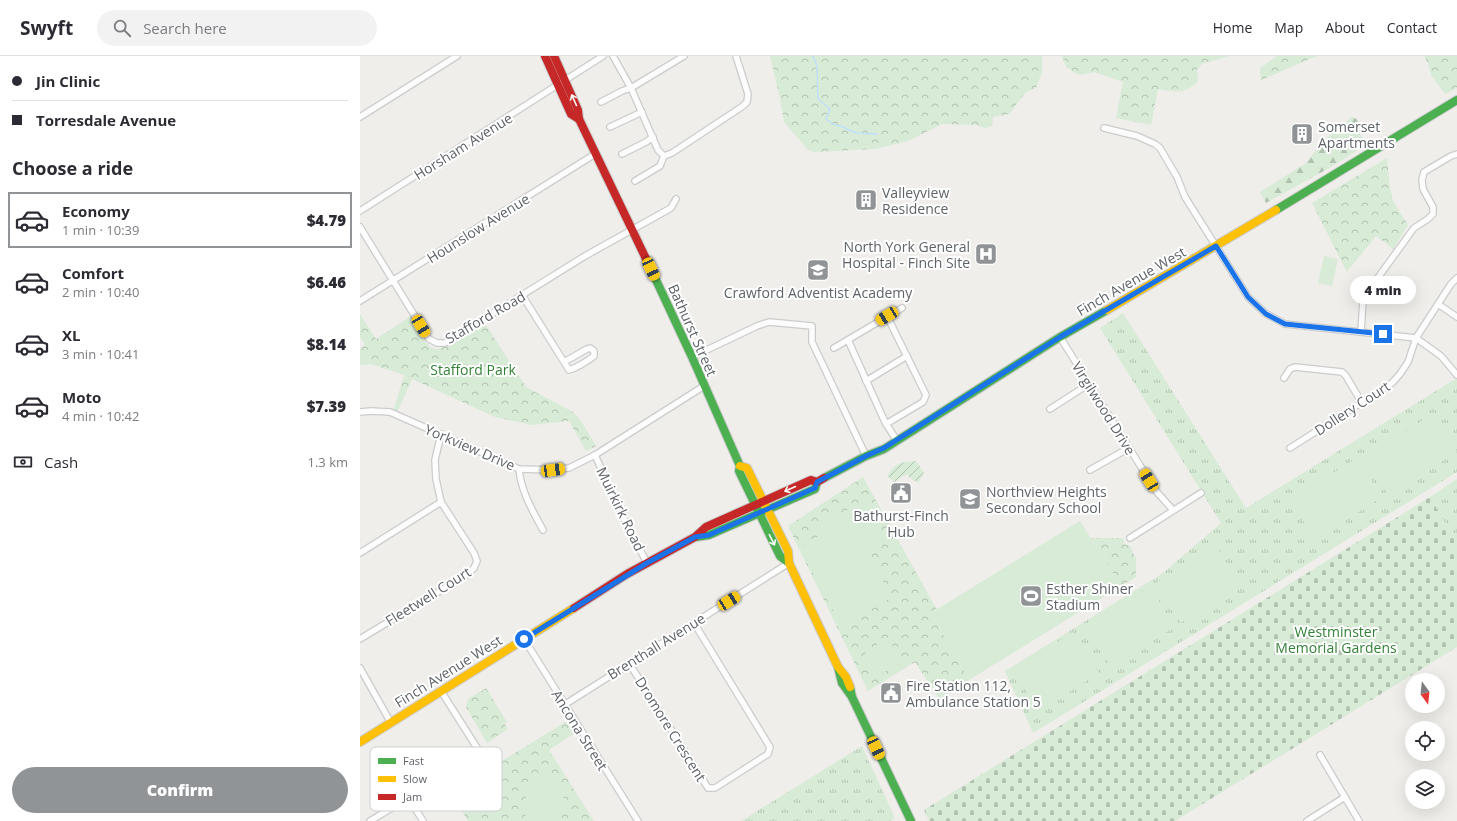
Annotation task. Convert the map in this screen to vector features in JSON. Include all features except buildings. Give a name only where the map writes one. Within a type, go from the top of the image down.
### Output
[{"type":"main road","name":"Bathurst Street","points":[[545,56],[578,110],[579,118],[595,154],[692,357],[740,466],[739,471],[780,556],[789,563]]},
{"type":"main road","name":"Bathurst Street","points":[[554,56],[562,83]]},
{"type":"main road","name":"Finch Avenue West","points":[[360,742],[647,563],[695,537],[706,527],[757,509],[767,510],[815,488],[817,482],[897,441],[1060,337],[1216,246],[1457,100]]},
{"type":"main road","name":"Bathurst Street","points":[[740,466],[747,468],[764,501],[788,552],[789,563],[838,667],[847,676],[850,682],[852,697],[911,821]]},
{"type":"main road","name":"Finch Avenue West","points":[[757,509],[764,501],[811,480],[817,482]]},
{"type":"street","name":"Horsham Avenue","points":[[360,211],[603,56]]},
{"type":"street","points":[[613,56],[631,88],[658,150],[664,156]]},
{"type":"street","points":[[601,102],[631,88],[684,56]]},
{"type":"street","points":[[635,181],[660,166],[664,156],[672,153],[747,102],[748,94],[736,56]]},
{"type":"street","points":[[360,117],[454,57]]},
{"type":"street","points":[[610,127],[642,112]]},
{"type":"street","points":[[1104,128],[1137,136],[1155,144],[1160,148],[1178,177],[1185,197],[1248,297],[1264,313],[1285,324],[1416,338],[1441,356],[1457,375]]},
{"type":"street","points":[[622,154],[653,137]]},
{"type":"street","name":"Hounslow Avenue","points":[[360,301],[595,154]]},
{"type":"street","points":[[1361,332],[1363,301],[1369,290],[1414,228],[1433,214],[1433,207],[1423,189],[1422,180],[1424,172],[1457,154]]},
{"type":"street","name":"Stafford Road","points":[[360,226],[429,339],[437,343],[445,343],[632,229],[671,208],[676,199]]},
{"type":"street","name":"Dollery Court","points":[[1290,448],[1392,383],[1408,362],[1416,338],[1451,284],[1457,278]]},
{"type":"street","points":[[522,295],[569,370],[577,368],[594,356],[594,352],[590,348],[587,348],[564,362]]},
{"type":"street","points":[[1438,304],[1457,317]]},
{"type":"street","points":[[834,348],[902,308]]},
{"type":"street","points":[[886,424],[923,402],[926,398],[926,392],[887,316]]},
{"type":"street","points":[[692,357],[757,326],[769,322],[812,326],[812,342],[866,456]]},
{"type":"street","name":"Virgilwood Drive","points":[[1060,337],[1156,491],[1173,510]]},
{"type":"street","points":[[848,340],[886,424],[897,441]]},
{"type":"street","points":[[866,381],[907,356]]},
{"type":"street","points":[[1284,378],[1290,369],[1295,367],[1342,372],[1362,403]]},
{"type":"street","points":[[1050,409],[1089,384]]},
{"type":"street","name":"Yorkview Drive","points":[[360,412],[390,412],[519,468],[553,470],[569,468],[595,455],[704,386]]},
{"type":"street","name":"Fleetwell Court","points":[[360,639],[468,574],[478,561],[441,502],[436,480],[435,460],[442,434]]},
{"type":"street","points":[[1090,470],[1129,448]]},
{"type":"street","name":"Muirkirk Road","points":[[595,455],[621,513],[647,563]]},
{"type":"street","points":[[519,468],[521,484],[530,507],[543,530]]},
{"type":"street","points":[[1130,538],[1201,493]]},
{"type":"street","points":[[360,552],[441,502]]},
{"type":"street","name":"Brenthall Avenue","points":[[564,705],[789,563]]},
{"type":"street","name":"Dromore Crescent","points":[[629,663],[708,788],[715,788],[768,754],[770,747],[694,623]]},
{"type":"street","name":"Ancona Street","points":[[524,639],[638,821]]},
{"type":"street","points":[[360,668],[391,723]]},
{"type":"street","points":[[441,691],[476,747]]},
{"type":"street","points":[[1320,755],[1359,821]]},
{"type":"street","points":[[1307,821],[1345,797]]},
{"type":"street","points":[[370,821],[386,811]]},
{"type":"street","points":[[417,811],[423,821]]},
{"type":"green space","points":[[770,56],[1042,56],[1042,72],[1036,88],[1026,92],[1009,114],[993,117],[992,126],[985,128],[977,125],[942,124],[908,141],[875,149],[814,152],[808,150],[784,122]]},
{"type":"green space","points":[[1062,56],[1229,56],[1202,64],[1197,70],[1198,82],[1183,91],[1175,92],[1158,89],[1151,125],[1116,118],[1123,82],[1094,72],[1079,75],[1066,67]]},
{"type":"green space","points":[[1277,56],[1317,56],[1261,80],[1260,68]]},
{"type":"green space","points":[[1424,56],[1457,56],[1457,88],[1445,94],[1431,75],[1428,63]]},
{"type":"green space","points":[[1352,117],[1357,119],[1360,126],[1360,134],[1366,145],[1331,167],[1266,203],[1260,192],[1306,163],[1324,140]]},
{"type":"green space","points":[[1387,158],[1393,201],[1408,225],[1393,249],[1376,236],[1347,272],[1312,203]]},
{"type":"green space","points":[[1324,256],[1338,259],[1332,286],[1318,283]]},
{"type":"green space","points":[[1123,313],[1246,508],[1457,378],[1457,472],[1033,733],[1005,671],[1163,573],[1221,523],[1100,328]]},
{"type":"green space","name":"Stafford Park","points":[[360,314],[376,339],[411,316],[427,344],[431,348],[439,349],[484,322],[526,387],[573,412],[581,421],[596,446],[586,451],[569,421],[532,425],[495,417],[412,379],[398,411],[394,409],[404,375],[371,364],[360,365],[360,349],[365,345],[360,337]]},
{"type":"green space","points":[[1433,414],[1457,452],[1388,495],[1364,457]]},
{"type":"green space","points":[[1357,458],[1382,497],[1315,540],[1290,500]]},
{"type":"green space","points":[[916,461],[924,473],[918,483],[907,474],[894,482],[887,476],[896,465]]},
{"type":"green space","points":[[863,477],[937,610],[931,613],[969,680],[939,699],[915,662],[868,691],[788,526]]},
{"type":"green space","points":[[1457,479],[1457,543],[1430,497]]},
{"type":"green space","name":"Westminster Memorial Gardens","points":[[1430,497],[1457,543],[1457,647],[1415,673],[1405,673],[1405,679],[1175,821],[929,821],[924,810]]},
{"type":"green space","points":[[863,501],[888,540],[871,550],[866,551],[892,597],[842,627],[799,548],[821,534],[817,526]]},
{"type":"green space","name":"Esther Shiner Stadium","points":[[1080,521],[1121,586],[969,680],[931,613]]},
{"type":"green space","points":[[1091,538],[1123,538],[1124,544],[1130,546],[1136,559],[1136,577],[1121,586]]},
{"type":"green space","points":[[1216,546],[1241,586],[1181,623],[1156,583]]},
{"type":"green space","points":[[1150,586],[1175,627],[1110,666],[1085,625]]},
{"type":"green space","points":[[1073,632],[1099,673],[1039,711],[1013,671]]},
{"type":"green space","points":[[888,638],[902,662],[881,674],[876,673],[865,652]]},
{"type":"green space","points":[[486,688],[507,722],[504,723],[508,729],[487,743],[466,707],[468,699]]},
{"type":"green space","points":[[567,721],[575,733],[549,750],[594,821],[468,821],[462,811],[502,811],[502,761]]},
{"type":"green space","points":[[862,746],[895,818],[890,821],[741,821]]},
{"type":"green space","points":[[547,770],[570,810],[551,821],[527,821],[525,806],[528,792],[535,780]]},
{"type":"waterway","points":[[813,56],[817,66],[818,99],[830,109],[826,119],[833,124],[856,133],[877,134]]},
{"type":"traffic: fast","points":[[1276,210],[1457,100]]},
{"type":"traffic: fast","points":[[649,265],[692,357],[740,466],[739,471],[780,556],[789,563]]},
{"type":"traffic: fast","points":[[824,478],[866,456],[884,449],[1060,337],[1107,310]]},
{"type":"traffic: fast","points":[[696,537],[709,535],[815,489],[817,482]]},
{"type":"traffic: fast","points":[[838,667],[842,683],[852,697]]},
{"type":"traffic: fast","points":[[850,687],[852,697],[911,821]]},
{"type":"traffic: slow","points":[[1107,310],[1276,210]]},
{"type":"traffic: slow","points":[[740,466],[747,468],[788,551],[789,563],[838,667],[846,677],[850,687]]},
{"type":"traffic: slow","points":[[360,742],[574,608]]},
{"type":"traffic: jam","points":[[545,56],[571,114],[579,119]]},
{"type":"traffic: jam","points":[[554,56],[578,110],[579,119],[649,265]]},
{"type":"traffic: jam","points":[[574,608],[627,574],[695,537],[706,527],[811,480],[817,482],[824,478]]},
{"type":"place","name":"Somerset Apartments","points":[[1302,134]]},
{"type":"place","name":"Valleyview Residence","points":[[866,200]]},
{"type":"place","name":"North York General Hospital - Finch Site","points":[[986,254]]},
{"type":"place","name":"Crawford Adventist Academy","points":[[818,270]]},
{"type":"place","name":"Bathurst-Finch Hub","points":[[901,493]]},
{"type":"place","name":"Northview Heights Secondary School","points":[[970,499]]},
{"type":"place","name":"Esther Shiner Stadium","points":[[1031,596]]},
{"type":"place","name":"Fire Station 112, Ambulance Station 5","points":[[891,693]]},
{"type":"route","points":[[524,639],[627,574],[666,552],[695,537],[709,535],[815,488],[817,482],[884,448],[1060,337],[1216,246],[1248,297],[1264,313],[1285,324],[1383,334]]}]
